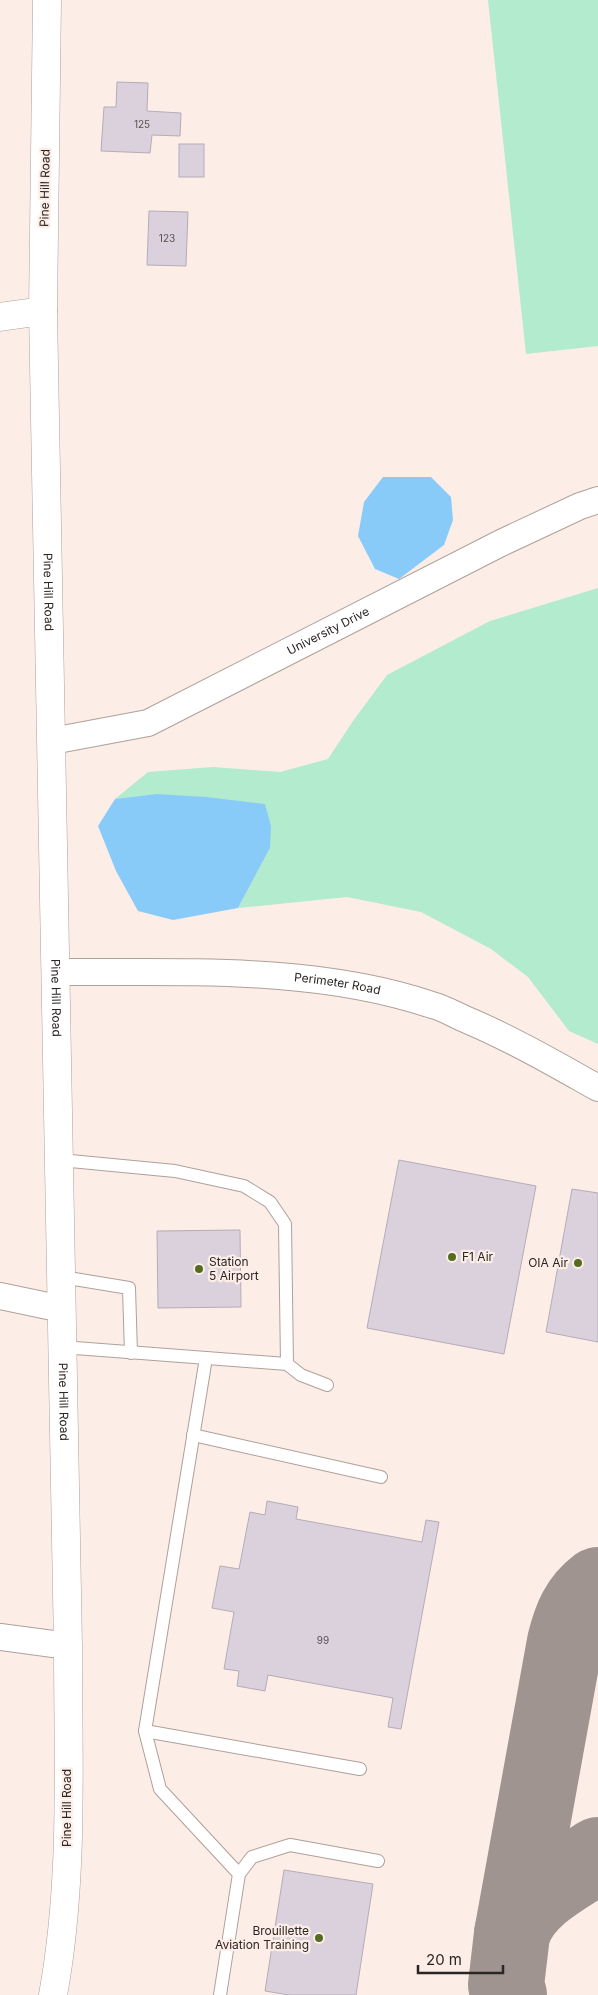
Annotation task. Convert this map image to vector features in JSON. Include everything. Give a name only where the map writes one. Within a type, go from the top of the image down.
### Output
[{"type":"street","name":"Pine Hill Road","points":[[47,0],[43,311],[68,1646],[67,1855],[60,1956],[52,1995]]},
{"type":"street","points":[[0,317],[43,311]]},
{"type":"street","name":"University Drive","points":[[52,741],[148,723],[501,543],[580,506],[598,500]]},
{"type":"street","name":"Perimeter Road","points":[[56,972],[283,976],[352,984],[434,1005],[531,1050],[598,1088]]},
{"type":"street","points":[[0,1296],[62,1309]]},
{"type":"street","points":[[0,1637],[68,1646]]},
{"type":"lane","points":[[60,1160],[176,1171],[244,1186],[270,1202],[285,1224],[287,1364]]},
{"type":"lane","points":[[62,1277],[129,1288],[131,1353]]},
{"type":"lane","points":[[62,1347],[287,1364],[302,1376],[327,1384]]},
{"type":"lane","points":[[206,1358],[145,1731],[160,1789],[239,1874]]},
{"type":"lane","points":[[193,1435],[381,1478]]},
{"type":"lane","points":[[145,1731],[360,1769]]},
{"type":"lane","points":[[220,1995],[239,1874],[252,1857],[290,1845],[378,1861]]},
{"type":"green space","points":[[488,0],[598,0],[598,346],[526,354]]},
{"type":"green space","points":[[598,588],[598,1044],[569,1031],[528,977],[491,949],[421,912],[347,897],[238,908],[270,848],[156,794],[115,799],[148,772],[213,767],[280,772],[328,759],[387,675],[490,621]]},
{"type":"water","points":[[383,477],[431,477],[451,497],[453,520],[444,545],[399,579],[375,569],[358,536],[364,502]]},
{"type":"water","points":[[156,794],[206,797],[265,804],[271,826],[270,848],[238,908],[173,920],[138,911],[116,871],[98,826],[115,799]]},
{"type":"building","points":[[117,82],[148,83],[147,111],[181,113],[180,136],[152,135],[150,153],[101,151],[104,107],[116,107]]},
{"type":"building","points":[[179,144],[204,144],[204,177],[179,177]]},
{"type":"building","points":[[149,211],[188,212],[186,266],[147,265]]},
{"type":"building","name":"F1 Air","points":[[399,1160],[536,1186],[504,1354],[367,1328]]},
{"type":"building","name":"OIA Air","points":[[572,1189],[598,1193],[598,1342],[546,1332]]},
{"type":"building","name":"Station 5 Airport","points":[[240,1230],[241,1307],[158,1308],[157,1231]]},
{"type":"building","points":[[267,1501],[298,1507],[296,1519],[422,1542],[426,1520],[439,1522],[401,1729],[388,1727],[393,1698],[268,1675],[265,1691],[237,1686],[239,1671],[224,1669],[234,1612],[212,1608],[220,1566],[239,1569],[250,1512],[265,1515]]},
{"type":"building","name":"Brouillette Aviation Training","points":[[284,1870],[373,1884],[356,1995],[289,1995],[265,1991]]},
{"type":"taxiway","points":[[509,1995],[506,1985],[512,1934],[565,1642],[580,1603],[598,1585]]},
{"type":"taxiway","points":[[512,1934],[518,1920],[536,1898],[560,1879],[598,1855]]},
{"type":"place","name":"F1 Air","points":[[452,1257]]},
{"type":"place","name":"OIA Air","points":[[578,1263]]},
{"type":"place","name":"Station 5 Airport","points":[[199,1269]]},
{"type":"place","name":"Brouillette Aviation Training","points":[[319,1938]]}]
